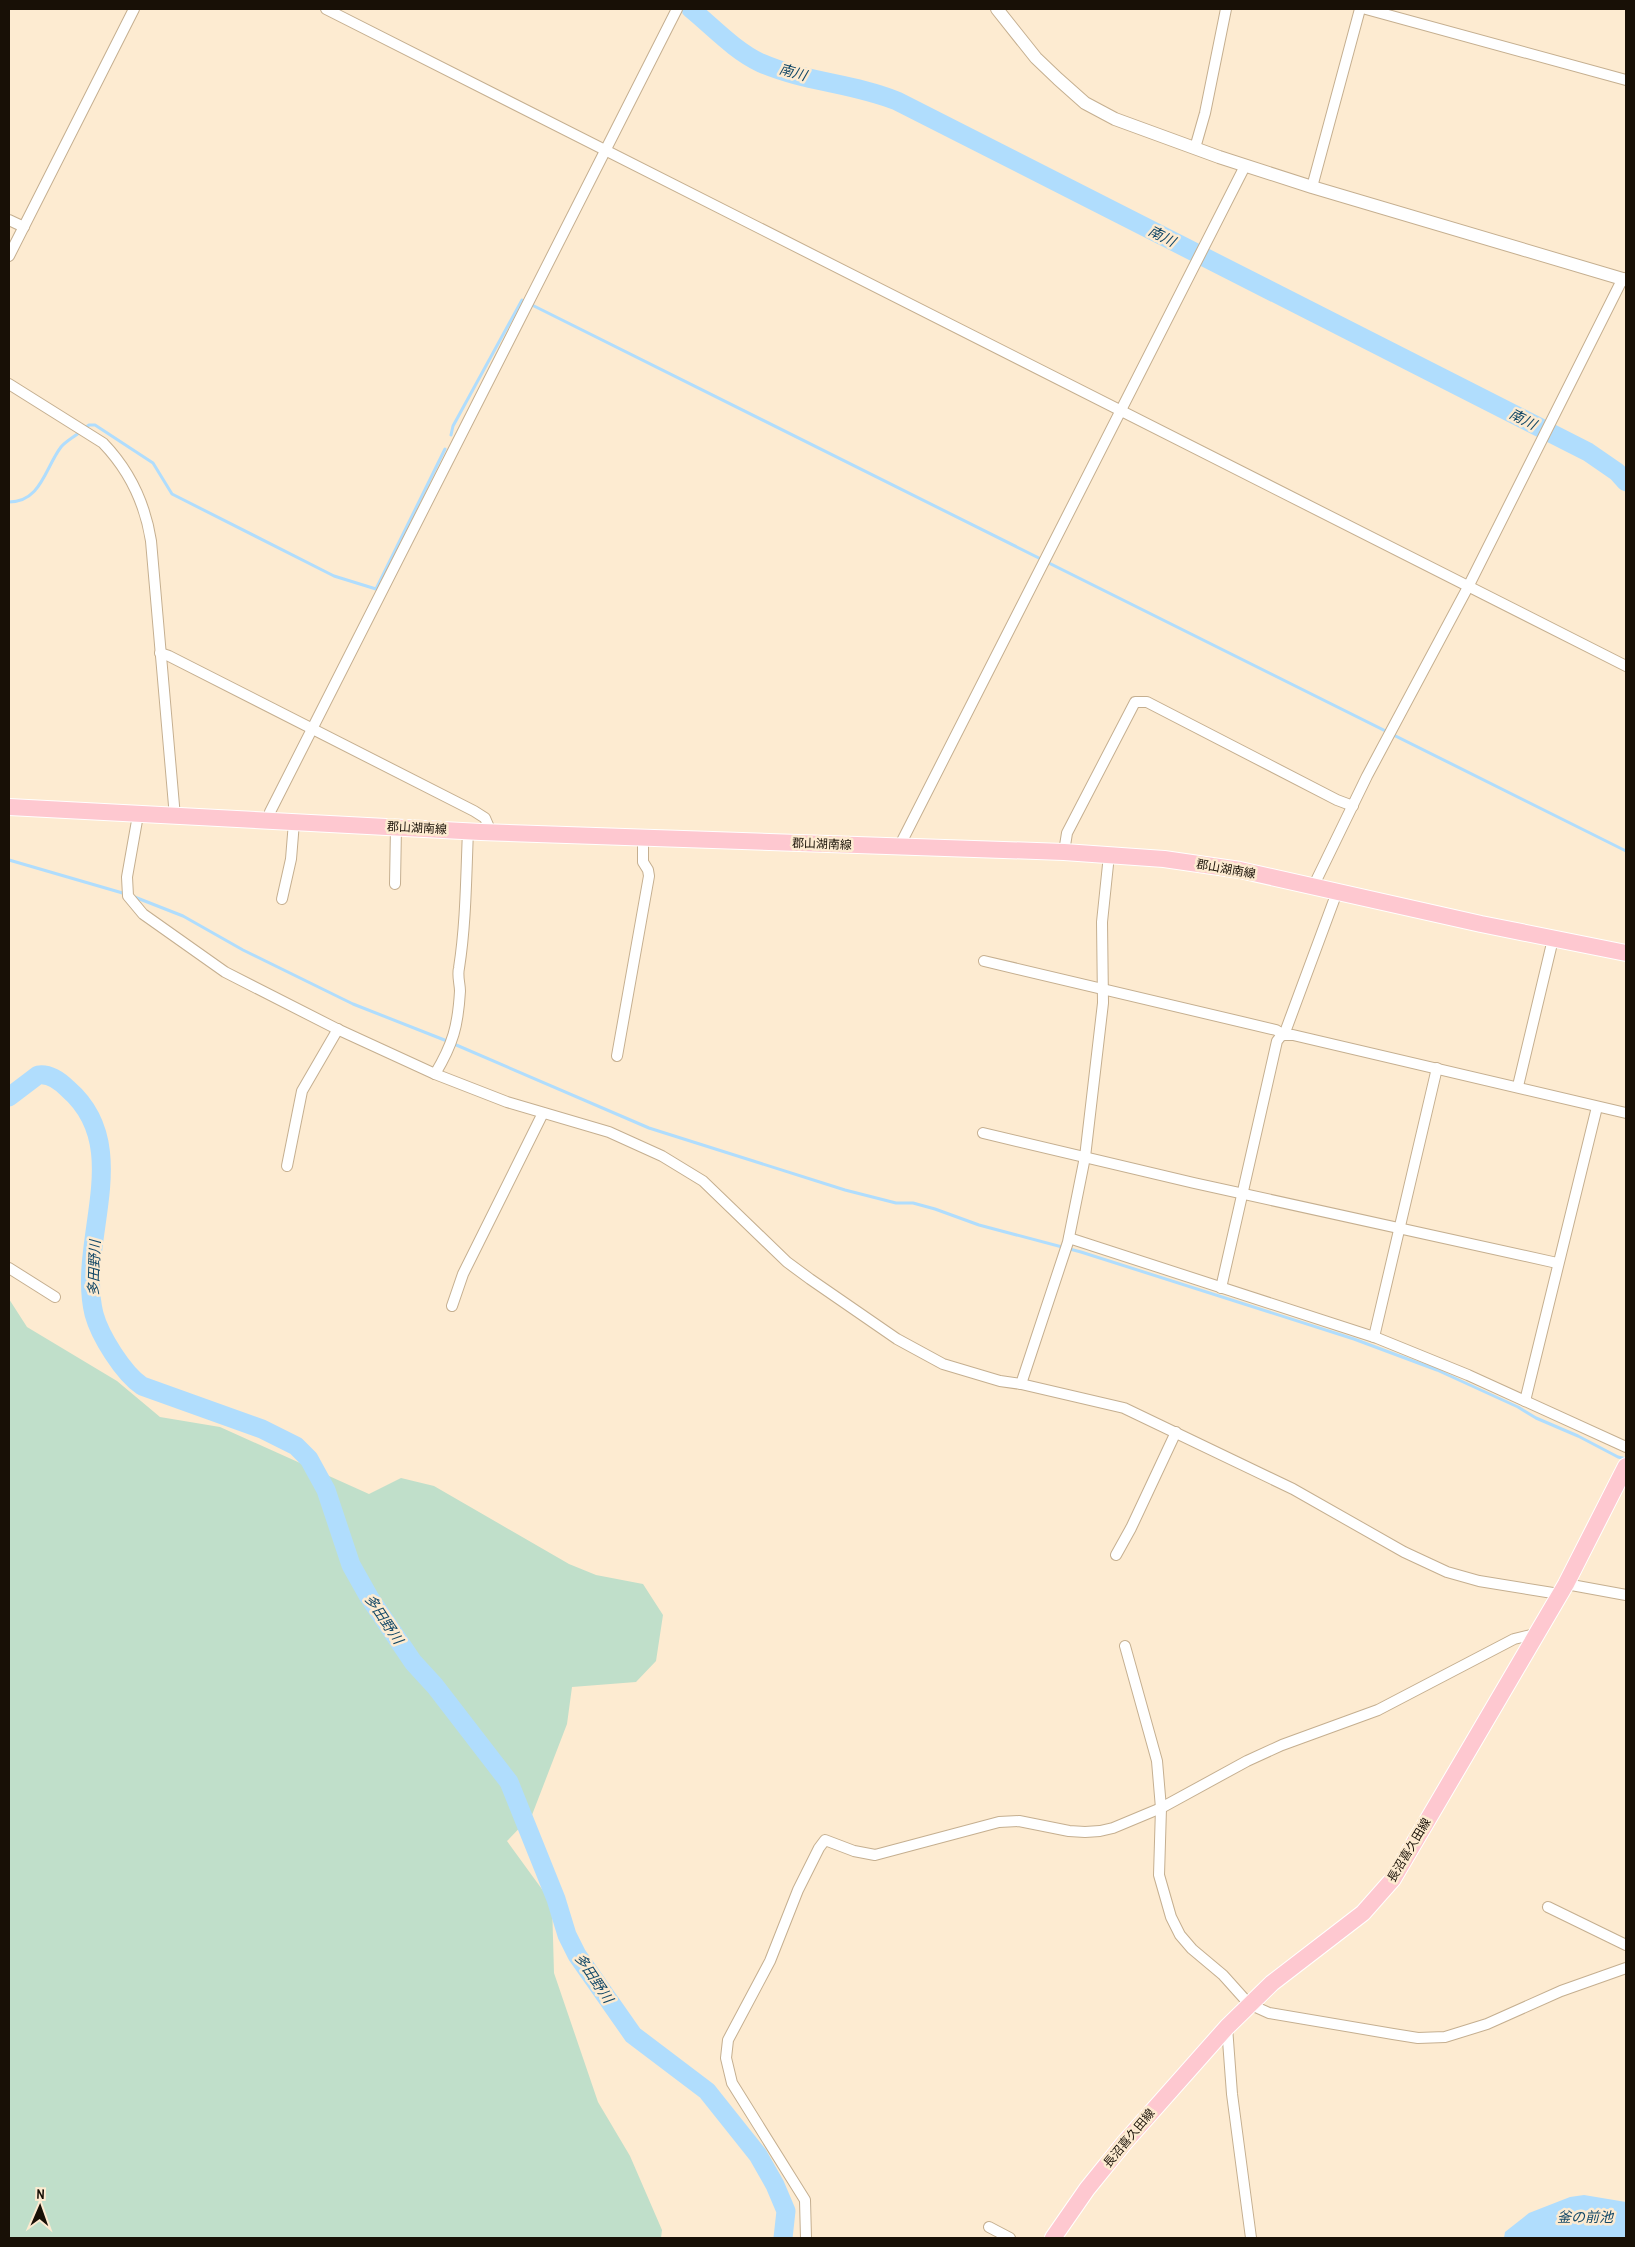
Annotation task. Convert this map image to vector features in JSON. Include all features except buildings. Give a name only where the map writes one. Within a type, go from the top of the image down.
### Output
[{"type":"main road","name":"郡山湖南線","points":[[9,807],[468,831],[1064,852],[1164,859],[1208,864],[1626,953]]},
{"type":"main road","name":"長沼喜久田線","points":[[1053,2238],[1087,2189],[1125,2142],[1227,2027],[1272,1983],[1363,1914],[1393,1879],[1562,1589],[1626,1466]]},
{"type":"street","points":[[9,256],[134,9]]},
{"type":"street","points":[[326,9],[1626,666]]},
{"type":"street","points":[[268,821],[268,816],[677,9]]},
{"type":"street","points":[[997,9],[1036,58],[1085,103],[1115,119],[1245,166],[1625,279],[1541,439],[1468,586],[1313,887]]},
{"type":"street","points":[[1195,148],[1206,113],[1226,9]]},
{"type":"street","points":[[1312,187],[1360,9]]},
{"type":"street","points":[[1366,9],[1626,80]]},
{"type":"street","points":[[899,847],[1245,166]]},
{"type":"street","points":[[9,220],[24,227]]},
{"type":"street","points":[[9,384],[103,443],[114,454],[130,477],[143,504],[152,541],[175,817]]},
{"type":"street","points":[[160,653],[474,811],[488,822],[491,832]]},
{"type":"street","points":[[1064,852],[1067,833],[1135,702],[1138,701],[1147,702],[1337,800],[1354,806]]},
{"type":"street","points":[[138,815],[129,858],[126,887],[128,896],[144,914],[225,972],[338,1029],[435,1074],[507,1102],[609,1132],[643,1146],[685,1169],[714,1191],[787,1262],[866,1319],[919,1352],[943,1364],[1000,1382],[1021,1384],[1110,1404],[1176,1432],[1293,1490],[1404,1552],[1447,1572],[1478,1581],[1626,1595]]},
{"type":"street","points":[[282,899],[291,859],[294,822]]},
{"type":"street","points":[[395,884],[396,827]]},
{"type":"street","points":[[435,1074],[451,1046],[458,1016],[460,990],[458,969],[463,949],[468,831]]},
{"type":"street","points":[[617,1056],[649,876],[643,862],[643,837]]},
{"type":"street","points":[[1021,1384],[1069,1238],[1085,1157],[1104,990],[1102,922],[1109,855]]},
{"type":"street","points":[[1284,1035],[1337,892]]},
{"type":"street","points":[[1518,1086],[1553,938]]},
{"type":"street","points":[[984,961],[1276,1030],[1284,1035]]},
{"type":"street","points":[[287,1166],[302,1091],[338,1029]]},
{"type":"street","points":[[1221,1288],[1244,1194],[1277,1041],[1280,1036],[1293,1035],[1518,1086],[1626,1113]]},
{"type":"street","points":[[1374,1337],[1398,1227],[1437,1068]]},
{"type":"street","points":[[1525,1401],[1557,1264],[1597,1107]]},
{"type":"street","points":[[452,1306],[463,1274],[543,1113]]},
{"type":"street","points":[[983,1132],[1244,1194],[1557,1264]]},
{"type":"street","points":[[1069,1238],[1374,1337],[1468,1375],[1626,1447]]},
{"type":"street","points":[[9,1268],[55,1297]]},
{"type":"street","points":[[1116,1555],[1131,1528],[1176,1432]]},
{"type":"street","points":[[806,2238],[806,2200],[732,2083],[726,2058],[728,2040],[770,1960],[798,1890],[825,1840],[832,1841],[854,1851],[875,1854],[934,1838],[1006,1822],[1034,1823],[1069,1831],[1100,1832],[1162,1808],[1247,1761],[1341,1722],[1378,1710],[1500,1645],[1514,1639],[1535,1634]]},
{"type":"street","points":[[1126,1646],[1157,1762],[1162,1808],[1159,1874],[1171,1916],[1180,1935],[1192,1949],[1223,1975],[1249,2004],[1269,2013],[1393,2034],[1418,2038],[1446,2037],[1487,2024],[1561,1991],[1626,1968]]},
{"type":"street","points":[[1548,1907],[1626,1944]]},
{"type":"street","points":[[1227,2027],[1232,2094],[1251,2238]]},
{"type":"street","points":[[989,2227],[1010,2238]]},
{"type":"green space","points":[[9,1299],[27,1327],[117,1381],[160,1417],[220,1427],[369,1494],[401,1478],[434,1486],[569,1564],[596,1575],[643,1584],[663,1615],[656,1661],[636,1682],[572,1687],[567,1724],[532,1815],[507,1841],[552,1903],[554,1973],[598,2102],[630,2156],[662,2230],[661,2238],[9,2238]]},
{"type":"water","name":"釜の前池","points":[[1584,2195],[1626,2202],[1626,2238],[1504,2238],[1505,2232],[1529,2213],[1570,2197]]},
{"type":"waterway","name":"南川","points":[[691,9],[751,58],[777,69],[863,90],[897,101],[1588,452],[1617,472],[1626,482]]},
{"type":"waterway","points":[[451,435],[453,426],[522,300],[1626,851]]},
{"type":"waterway","points":[[85,428],[89,425],[95,425],[153,463],[172,494],[334,576],[376,589],[445,449]]},
{"type":"waterway","points":[[9,502],[20,500],[35,490],[61,447],[80,432]]},
{"type":"waterway","points":[[9,860],[126,894]]},
{"type":"waterway","points":[[132,896],[183,916],[243,950],[353,1004],[447,1041],[649,1128],[845,1190],[896,1203],[913,1203],[979,1225],[1081,1252],[1354,1339],[1437,1370],[1518,1407],[1536,1418],[1578,1436],[1618,1457],[1626,1459]]},
{"type":"waterway","name":"多田野川","points":[[9,1097],[38,1075],[47,1075],[65,1086],[88,1113],[98,1139],[101,1167],[100,1196],[92,1256],[91,1286],[94,1314],[101,1333],[113,1353],[127,1372],[142,1386],[262,1429],[296,1446],[309,1459],[326,1490],[351,1565],[369,1597],[413,1662],[435,1686],[509,1782],[556,1899],[567,1935],[577,1955],[633,2035],[707,2091],[758,2155],[775,2185],[786,2211],[783,2238]]}]
